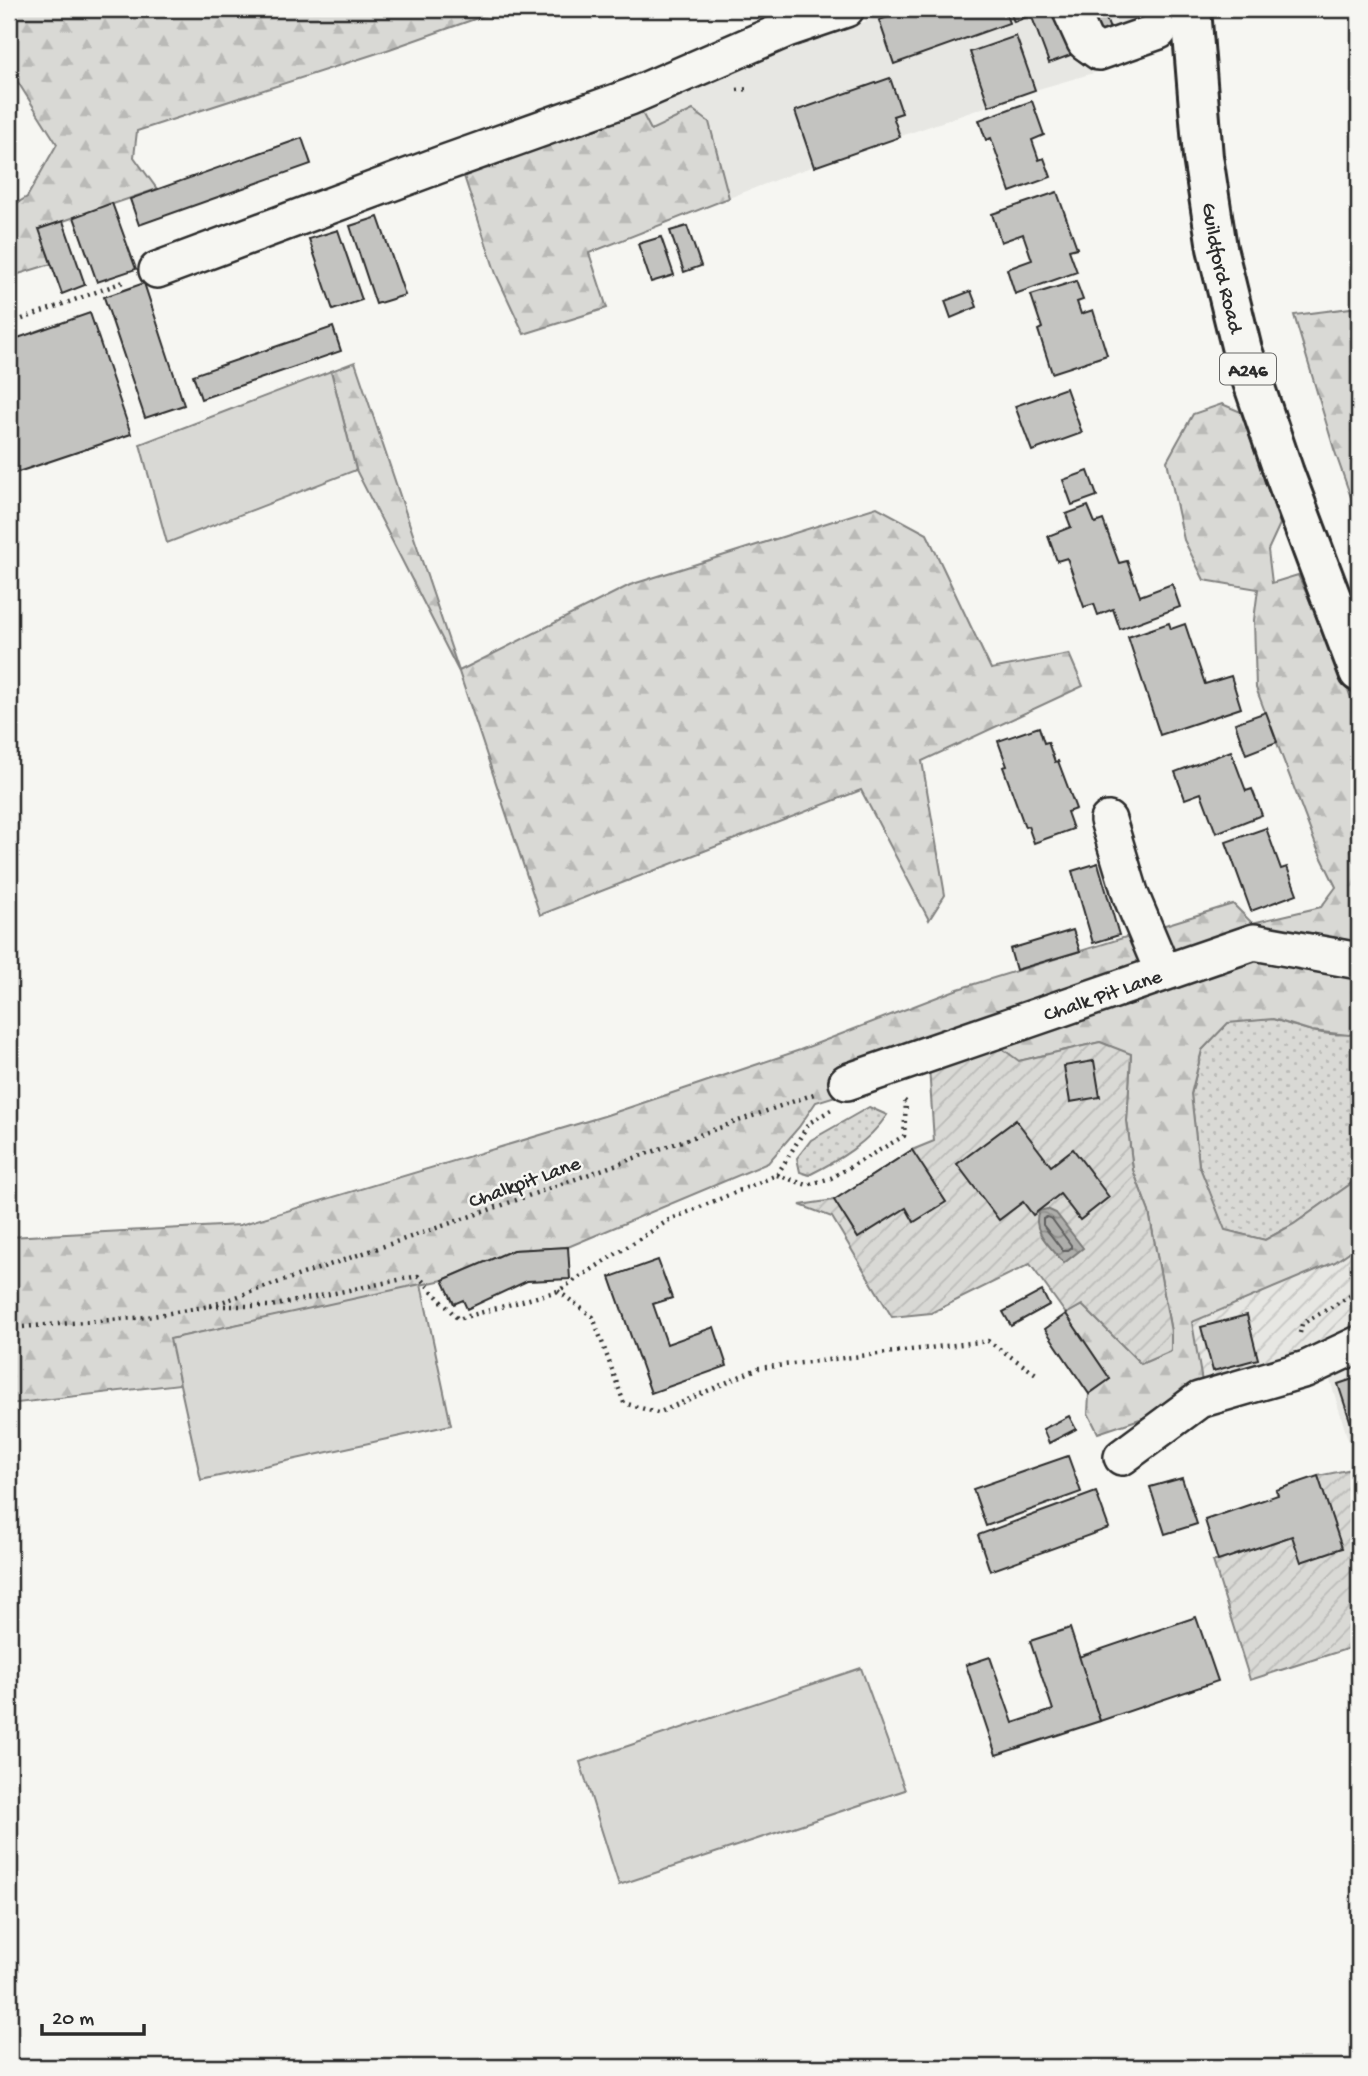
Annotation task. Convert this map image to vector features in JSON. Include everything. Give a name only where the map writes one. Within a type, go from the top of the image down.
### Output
[{"type":"main road","name":"Guildford Road","points":[[1191,9],[1203,157],[1217,247],[1242,350],[1283,473],[1359,672]]},
{"type":"lane","points":[[157,270],[630,97],[787,29],[845,9]]},
{"type":"lane","points":[[1070,9],[1085,42],[1099,52],[1156,20],[1194,51]]},
{"type":"lane","points":[[1108,820],[1131,896],[1163,972]]},
{"type":"lane","name":"Chalk Pit Lane","points":[[847,1082],[1254,942],[1359,961]]},
{"type":"lane","points":[[1122,1457],[1199,1400],[1306,1369],[1359,1344]]},
{"type":"path","points":[[9,324],[157,270]]},
{"type":"path","points":[[9,1328],[147,1317],[210,1306],[271,1306],[418,1276],[458,1319],[558,1291],[669,1220],[777,1175],[808,1123],[851,1098],[847,1082]]},
{"type":"path","name":"Chalkpit Lane","points":[[210,1306],[847,1082]]},
{"type":"path","points":[[777,1175],[807,1185],[831,1178],[904,1136],[906,1102],[899,1096]]},
{"type":"path","points":[[558,1291],[593,1317],[624,1403],[658,1413],[759,1368],[988,1341],[1039,1376]]},
{"type":"shaded area","points":[[898,9],[1129,9],[1138,60],[1035,90],[729,198],[709,122],[693,110],[651,130],[639,107]]},
{"type":"shaded area","points":[[1359,1245],[1359,1322],[1315,1343],[1203,1388],[1192,1322],[1335,1262]]},
{"type":"shaded area","points":[[1359,1363],[1359,1476],[1328,1373]]},
{"type":"green space","points":[[9,9],[503,9],[387,50],[137,131],[134,157],[157,189],[40,229],[51,264],[9,277],[9,208],[27,197],[57,144],[9,68]]},
{"type":"green space","points":[[639,107],[651,130],[693,110],[709,122],[729,198],[589,253],[607,308],[524,334],[496,274],[461,167]]},
{"type":"green space","points":[[1359,307],[1359,520],[1334,449],[1294,315]]},
{"type":"green space","points":[[355,362],[459,671],[630,585],[877,507],[927,534],[991,669],[1069,654],[1083,686],[922,761],[945,895],[929,920],[861,790],[540,915],[459,672],[356,470],[331,371]]},
{"type":"green space","points":[[331,371],[356,470],[167,543],[140,444]]},
{"type":"green space","points":[[1222,404],[1241,412],[1280,524],[1268,550],[1272,583],[1298,575],[1327,637],[1359,718],[1359,1031],[1349,1035],[1312,1031],[1273,1019],[1228,1023],[1202,1050],[1191,1094],[1199,1165],[1225,1230],[1265,1240],[1294,1224],[1359,1178],[1359,1245],[1335,1262],[1192,1322],[1203,1388],[1164,1411],[1098,1433],[1088,1413],[1089,1394],[1110,1379],[1066,1314],[1082,1305],[1141,1363],[1171,1332],[1149,1212],[1133,1170],[1127,1121],[1131,1055],[1100,1042],[1019,1061],[929,1067],[816,1102],[768,1163],[568,1247],[513,1250],[443,1280],[171,1339],[180,1384],[9,1404],[9,1237],[240,1225],[604,1116],[800,1050],[958,989],[1233,904],[1252,923],[1321,907],[1336,887],[1317,848],[1256,688],[1254,620],[1258,589],[1204,580],[1184,540],[1167,461],[1193,414]]},
{"type":"green space","points":[[1273,1019],[1327,1034],[1359,1031],[1359,1178],[1294,1224],[1265,1240],[1224,1230],[1199,1165],[1191,1095],[1202,1050],[1228,1022]]},
{"type":"green space","points":[[1100,1042],[1131,1054],[1127,1121],[1133,1170],[1149,1212],[1171,1332],[1171,1351],[1141,1364],[1082,1305],[1066,1314],[1030,1264],[931,1313],[892,1317],[832,1217],[800,1205],[834,1200],[912,1150],[934,1141],[929,1067],[996,1044],[1019,1061]]},
{"type":"green space","points":[[869,1107],[887,1115],[871,1134],[842,1157],[809,1175],[800,1172],[797,1158],[811,1140]]},
{"type":"green space","points":[[421,1284],[451,1425],[201,1480],[170,1339]]},
{"type":"green space","points":[[1357,1468],[1359,1645],[1250,1680],[1213,1561],[1292,1536],[1341,1548],[1318,1476]]},
{"type":"green space","points":[[861,1668],[905,1790],[619,1885],[580,1762]]},
{"type":"water","points":[[1047,1209],[1056,1213],[1083,1248],[1064,1263],[1044,1239],[1037,1225],[1039,1211]]},
{"type":"building","points":[[911,9],[1004,9],[1009,23],[894,64],[879,20]]},
{"type":"building","points":[[1009,9],[1029,9],[1032,15],[1014,22]]},
{"type":"building","points":[[1029,9],[1102,9],[1114,39],[1049,63]]},
{"type":"building","points":[[1016,36],[1035,90],[989,106],[970,52]]},
{"type":"building","points":[[890,78],[902,113],[893,116],[900,137],[814,167],[795,111]]},
{"type":"building","points":[[1032,101],[1044,135],[1032,140],[1039,160],[1044,158],[1051,177],[1010,192],[991,138],[986,140],[979,120]]},
{"type":"building","points":[[302,138],[311,164],[139,225],[130,199]]},
{"type":"building","points":[[1057,192],[1077,248],[1069,250],[1077,272],[1015,294],[1007,269],[1032,260],[1023,234],[1001,242],[992,214]]},
{"type":"building","points":[[112,203],[136,269],[97,282],[74,217]]},
{"type":"building","points":[[378,217],[405,295],[376,304],[350,226]]},
{"type":"building","points":[[63,221],[85,285],[62,294],[39,229]]},
{"type":"building","points":[[687,226],[701,266],[684,272],[670,231]]},
{"type":"building","points":[[338,230],[362,300],[333,310],[309,239]]},
{"type":"building","points":[[661,237],[674,275],[651,282],[638,244]]},
{"type":"building","points":[[1076,281],[1083,300],[1077,302],[1081,314],[1093,310],[1107,355],[1052,373],[1038,330],[1042,328],[1031,295]]},
{"type":"building","points":[[144,283],[184,405],[145,418],[104,297]]},
{"type":"building","points":[[971,291],[977,307],[951,318],[945,301]]},
{"type":"building","points":[[90,313],[131,434],[9,475],[9,341]]},
{"type":"building","points":[[333,327],[341,351],[201,399],[193,375]]},
{"type":"building","points":[[1066,388],[1082,433],[1032,451],[1015,406]]},
{"type":"building","points":[[1088,471],[1097,496],[1072,505],[1063,480]]},
{"type":"building","points":[[1088,506],[1095,523],[1103,520],[1119,563],[1127,561],[1140,596],[1172,584],[1180,607],[1120,629],[1113,609],[1098,615],[1094,604],[1084,607],[1067,558],[1057,561],[1048,536],[1071,527],[1066,514]]},
{"type":"building","points":[[1169,623],[1171,629],[1185,624],[1205,684],[1231,676],[1241,708],[1160,735],[1128,637]]},
{"type":"building","points":[[1266,712],[1277,742],[1246,754],[1235,723]]},
{"type":"building","points":[[1039,727],[1044,743],[1048,742],[1055,762],[1058,761],[1076,809],[1067,812],[1073,829],[1034,843],[1028,826],[1025,827],[1003,767],[1007,766],[998,741]]},
{"type":"building","points":[[1231,751],[1246,791],[1252,789],[1262,815],[1216,833],[1201,793],[1185,799],[1175,772]]},
{"type":"building","points":[[1266,828],[1281,869],[1287,867],[1297,894],[1251,911],[1226,842]]},
{"type":"building","points":[[1098,863],[1119,935],[1093,943],[1072,871]]},
{"type":"building","points":[[1073,930],[1080,951],[1016,970],[1010,949]]},
{"type":"building","points":[[1094,1061],[1100,1097],[1070,1102],[1064,1066]]},
{"type":"building","points":[[1016,1120],[1051,1166],[1073,1149],[1109,1197],[1080,1220],[1060,1194],[1033,1215],[1023,1202],[999,1220],[957,1164]]},
{"type":"building","points":[[912,1150],[946,1202],[914,1222],[906,1208],[858,1238],[834,1200]]},
{"type":"building","points":[[568,1247],[570,1279],[527,1281],[467,1309],[463,1300],[454,1304],[443,1280],[513,1250]]},
{"type":"building","points":[[658,1260],[672,1298],[653,1304],[667,1344],[714,1327],[727,1366],[651,1393],[610,1277]]},
{"type":"building","points":[[1042,1291],[1049,1305],[1011,1326],[1003,1312]]},
{"type":"building","points":[[1066,1314],[1110,1379],[1089,1394],[1045,1329]]},
{"type":"building","points":[[1247,1315],[1258,1359],[1213,1371],[1201,1327]]},
{"type":"building","points":[[1359,1377],[1359,1448],[1338,1384]]},
{"type":"building","points":[[1069,1416],[1076,1429],[1049,1443],[1043,1429]]},
{"type":"building","points":[[1068,1456],[1081,1492],[986,1526],[973,1489]]},
{"type":"building","points":[[1318,1476],[1342,1548],[1301,1562],[1292,1536],[1218,1561],[1205,1520],[1278,1495],[1276,1490]]},
{"type":"building","points":[[1182,1478],[1197,1524],[1165,1534],[1150,1487]]},
{"type":"building","points":[[1096,1492],[1109,1528],[990,1571],[978,1535]]},
{"type":"building","points":[[1196,1617],[1218,1681],[1100,1721],[1078,1657]]},
{"type":"building","points":[[1070,1628],[1100,1721],[996,1755],[966,1665],[990,1657],[1013,1723],[1053,1710],[1030,1641]]}]
